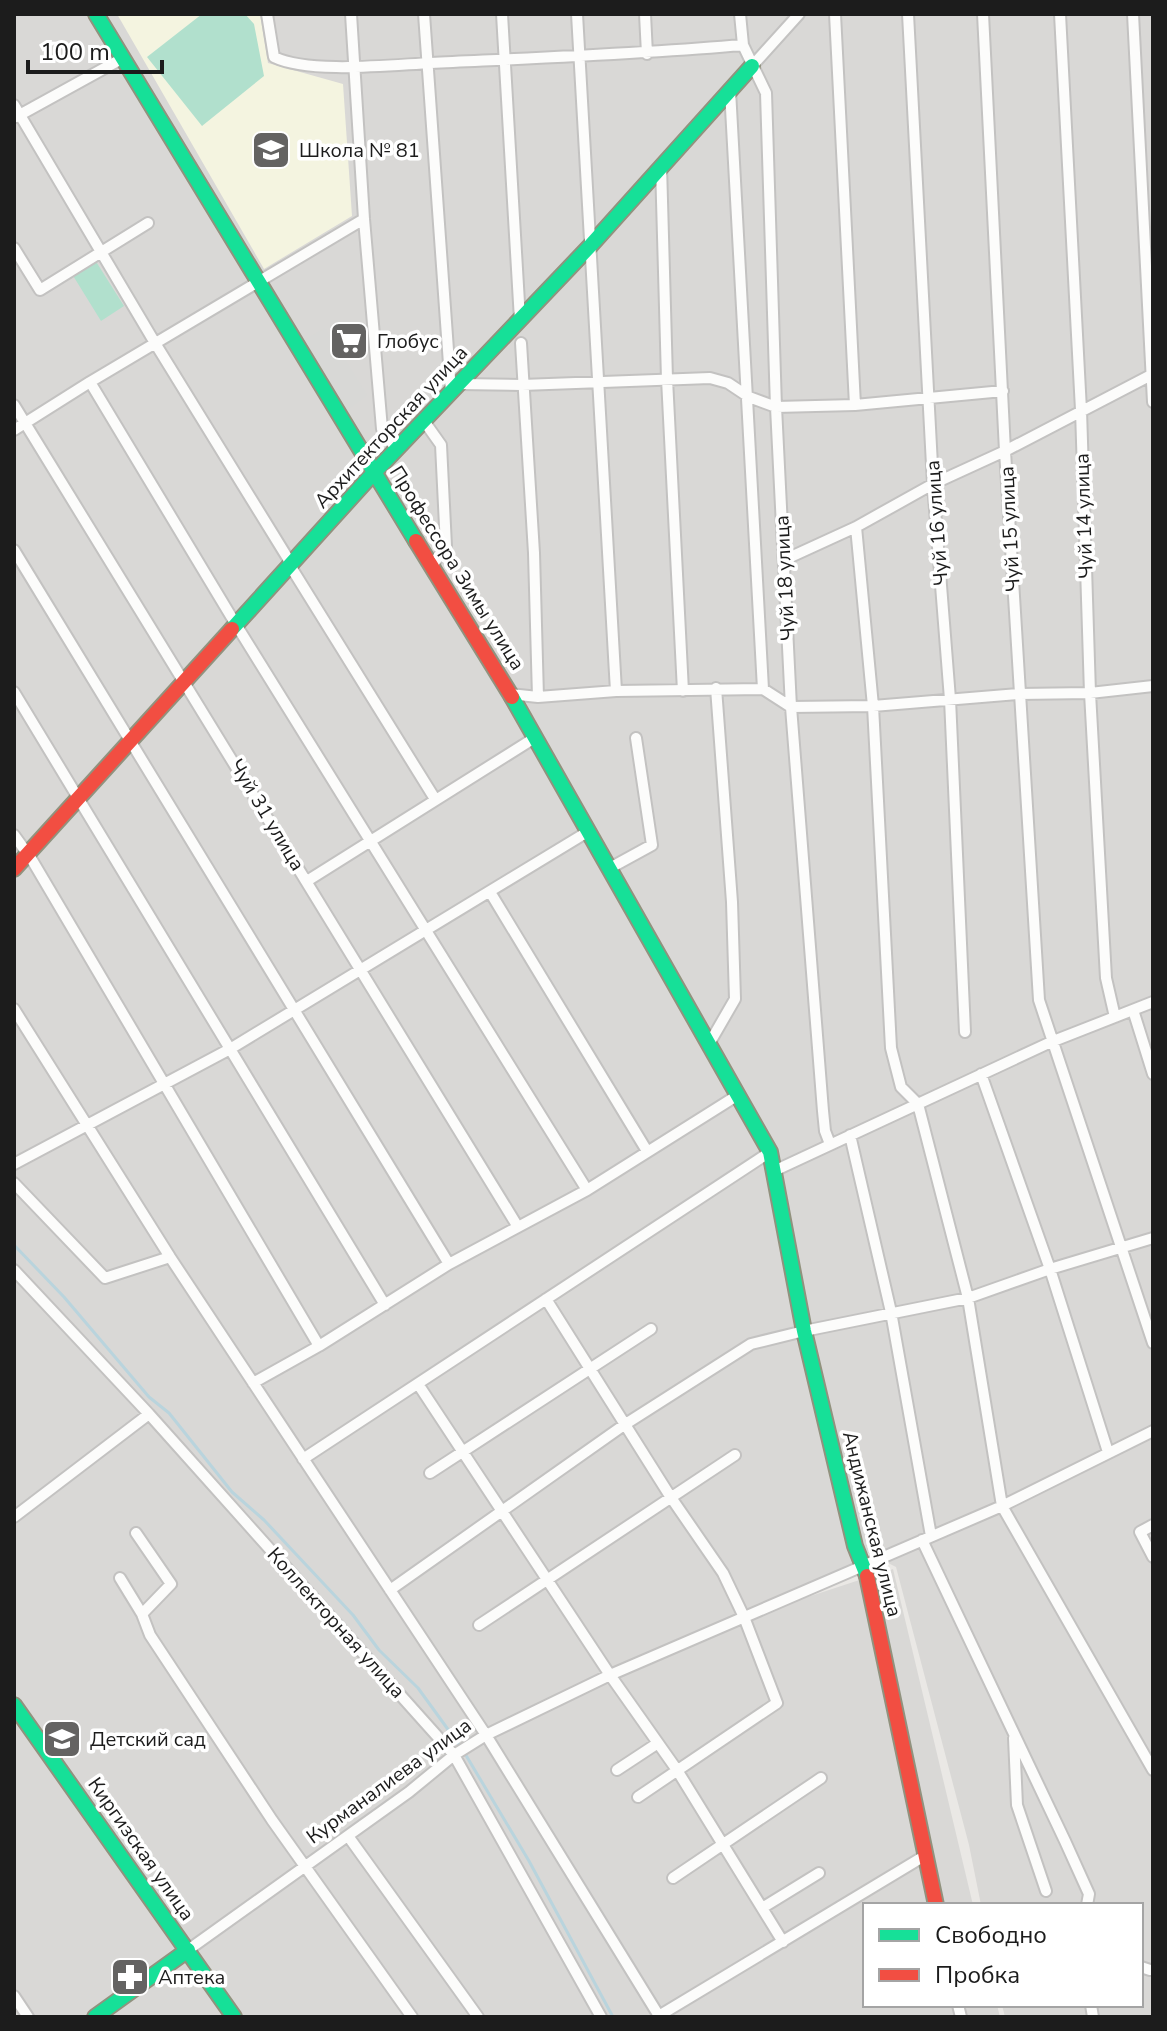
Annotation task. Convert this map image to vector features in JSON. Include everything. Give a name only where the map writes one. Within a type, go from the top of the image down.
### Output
[{"type":"street","name":"Профессора Зимы улица","points":[[96,14],[536,737],[770,1152]]},
{"type":"street","points":[[267,14],[274,57],[288,64],[353,66],[579,57],[743,45]]},
{"type":"street","points":[[351,14],[382,429],[397,450]]},
{"type":"street","points":[[424,14],[455,388],[710,378],[728,383],[749,397],[776,407],[855,405],[1003,391]]},
{"type":"street","points":[[502,14],[520,320]]},
{"type":"street","points":[[577,14],[616,691]]},
{"type":"street","points":[[645,14],[647,54]]},
{"type":"street","name":"Чуй 18 улица","points":[[740,14],[743,45],[766,93],[776,407],[791,707],[823,1111],[830,1144]]},
{"type":"street","name":"Архитекторская улица","points":[[14,869],[375,473],[591,245],[799,14]]},
{"type":"street","points":[[835,14],[855,405]]},
{"type":"street","name":"Чуй 16 улица","points":[[908,14],[933,484],[950,699],[965,1032]]},
{"type":"street","name":"Чуй 15 улица","points":[[983,14],[1005,451],[1039,1000],[1153,1343]]},
{"type":"street","name":"Чуй 14 улица","points":[[1060,14],[1081,410],[1090,693],[1106,978],[1115,1017]]},
{"type":"street","points":[[1133,14],[1153,402]]},
{"type":"street","points":[[123,58],[16,112],[435,799]]},
{"type":"street","points":[[730,90],[763,689]]},
{"type":"street","points":[[661,165],[667,379],[683,691]]},
{"type":"street","points":[[14,430],[364,219]]},
{"type":"street","points":[[14,248],[40,290],[148,223]]},
{"type":"street","points":[[521,343],[534,553],[538,697]]},
{"type":"street","points":[[784,560],[856,527],[933,484],[1005,451],[1153,374]]},
{"type":"street","points":[[90,382],[236,624],[587,1190]]},
{"type":"street","name":"Чуй 31 улица","points":[[14,405],[518,1227]]},
{"type":"street","points":[[424,421],[441,445],[442,459],[446,546],[432,566]]},
{"type":"street","points":[[856,527],[873,706],[891,1048],[901,1087],[918,1104],[968,1298],[1002,1506],[1153,1770]]},
{"type":"street","points":[[14,550],[449,1264]]},
{"type":"street","points":[[510,694],[538,697],[616,691],[763,689],[791,707],[873,706],[1019,694],[1090,693],[1153,686]]},
{"type":"street","points":[[709,1044],[735,999],[732,902],[716,688]]},
{"type":"street","points":[[14,692],[385,1305]]},
{"type":"street","points":[[307,881],[536,737]]},
{"type":"street","points":[[610,868],[652,845],[636,738]]},
{"type":"street","points":[[14,1164],[230,1049],[589,831]]},
{"type":"street","points":[[14,835],[165,1083],[319,1346]]},
{"type":"street","points":[[490,892],[647,1151]]},
{"type":"street","points":[[774,1171],[1051,1042],[1153,1002]]},
{"type":"street","points":[[14,1009],[170,1257],[486,1735],[658,2016],[926,1855]]},
{"type":"street","points":[[1133,1010],[1153,1074]]},
{"type":"street","points":[[981,1074],[1050,1269],[1108,1452]]},
{"type":"street","points":[[253,1383],[319,1346],[449,1264],[587,1190],[738,1095]]},
{"type":"street","points":[[850,1135],[891,1312],[927,1538],[1089,1894],[1087,1903]]},
{"type":"street","points":[[303,1459],[770,1152]]},
{"type":"street","name":"Андижанская улица","points":[[770,1152],[804,1331],[855,1546],[865,1565],[936,1903]]},
{"type":"street","points":[[14,1183],[105,1278],[170,1257]]},
{"type":"street","points":[[390,1590],[624,1425],[751,1344],[968,1298],[1153,1238]]},
{"type":"street","name":"Коллекторная улица","points":[[14,1270],[149,1414],[454,1755],[601,2017]]},
{"type":"street","points":[[546,1299],[624,1425],[723,1573],[744,1617],[777,1703],[638,1797]]},
{"type":"street","points":[[430,1473],[651,1329]]},
{"type":"street","points":[[418,1384],[610,1675],[677,1770],[783,1942]]},
{"type":"street","points":[[16,1511],[149,1414]]},
{"type":"street","name":"Курманалиева улица","points":[[95,2017],[409,1792],[454,1755],[486,1735],[610,1675],[1002,1506],[1153,1431]]},
{"type":"street","points":[[479,1625],[735,1455]]},
{"type":"street","points":[[1153,1525],[1140,1532],[1153,1557]]},
{"type":"street","points":[[136,1533],[171,1584],[142,1614]]},
{"type":"street","points":[[120,1578],[142,1614],[150,1635],[272,1820],[412,2017]]},
{"type":"street","name":"Киргизская улица","points":[[14,1705],[234,2017]]},
{"type":"street","points":[[1014,1733],[1017,1805],[1046,1891]]},
{"type":"street","points":[[617,1770],[658,1743]]},
{"type":"street","points":[[673,1878],[821,1778]]},
{"type":"street","points":[[348,1836],[478,2017]]},
{"type":"street","points":[[762,1908],[819,1873]]},
{"type":"street","points":[[14,1996],[28,2017]]},
{"type":"shaded area","points":[[14,14],[1153,14],[1153,2017],[1005,2017],[1002,2007],[1143,2007],[1143,1903],[981,1903],[969,1845],[896,1567],[856,1547],[865,1565],[756,1614],[893,1569],[973,1903],[863,1903],[863,2007],[998,2007],[1000,2017],[14,2017]]},
{"type":"shaded area","name":"Школа № 81","points":[[117,14],[260,14],[268,63],[343,84],[352,216],[264,269]]},
{"type":"shaded area","points":[[325,328],[367,395],[347,410],[304,340]]},
{"type":"green space","points":[[202,14],[245,14],[254,24],[264,76],[202,126],[147,57]]},
{"type":"green space","points":[[95,260],[124,306],[101,321],[72,274]]},
{"type":"waterway","points":[[14,1245],[64,1297],[149,1397],[169,1413],[232,1492],[264,1520],[353,1615],[379,1650],[418,1688],[460,1746]]},
{"type":"waterway","points":[[464,1752],[529,1861],[613,2017]]},
{"type":"traffic: fast","points":[[96,14],[416,541]]},
{"type":"traffic: fast","points":[[232,629],[368,479],[591,245],[752,66]]},
{"type":"traffic: fast","points":[[512,697],[770,1152],[804,1331],[855,1546],[867,1576]]},
{"type":"traffic: fast","points":[[14,1705],[234,2017]]},
{"type":"traffic: fast","points":[[95,2017],[188,1950]]},
{"type":"traffic: jam","points":[[416,541],[512,697]]},
{"type":"traffic: jam","points":[[14,869],[232,629]]},
{"type":"traffic: jam","points":[[867,1576],[936,1903]]},
{"type":"place","name":"Школа № 81","points":[[271,150]]},
{"type":"place","name":"Глобус","points":[[349,341]]},
{"type":"place","name":"Детский сад","points":[[62,1739]]},
{"type":"place","name":"Аптека","points":[[130,1977]]}]
